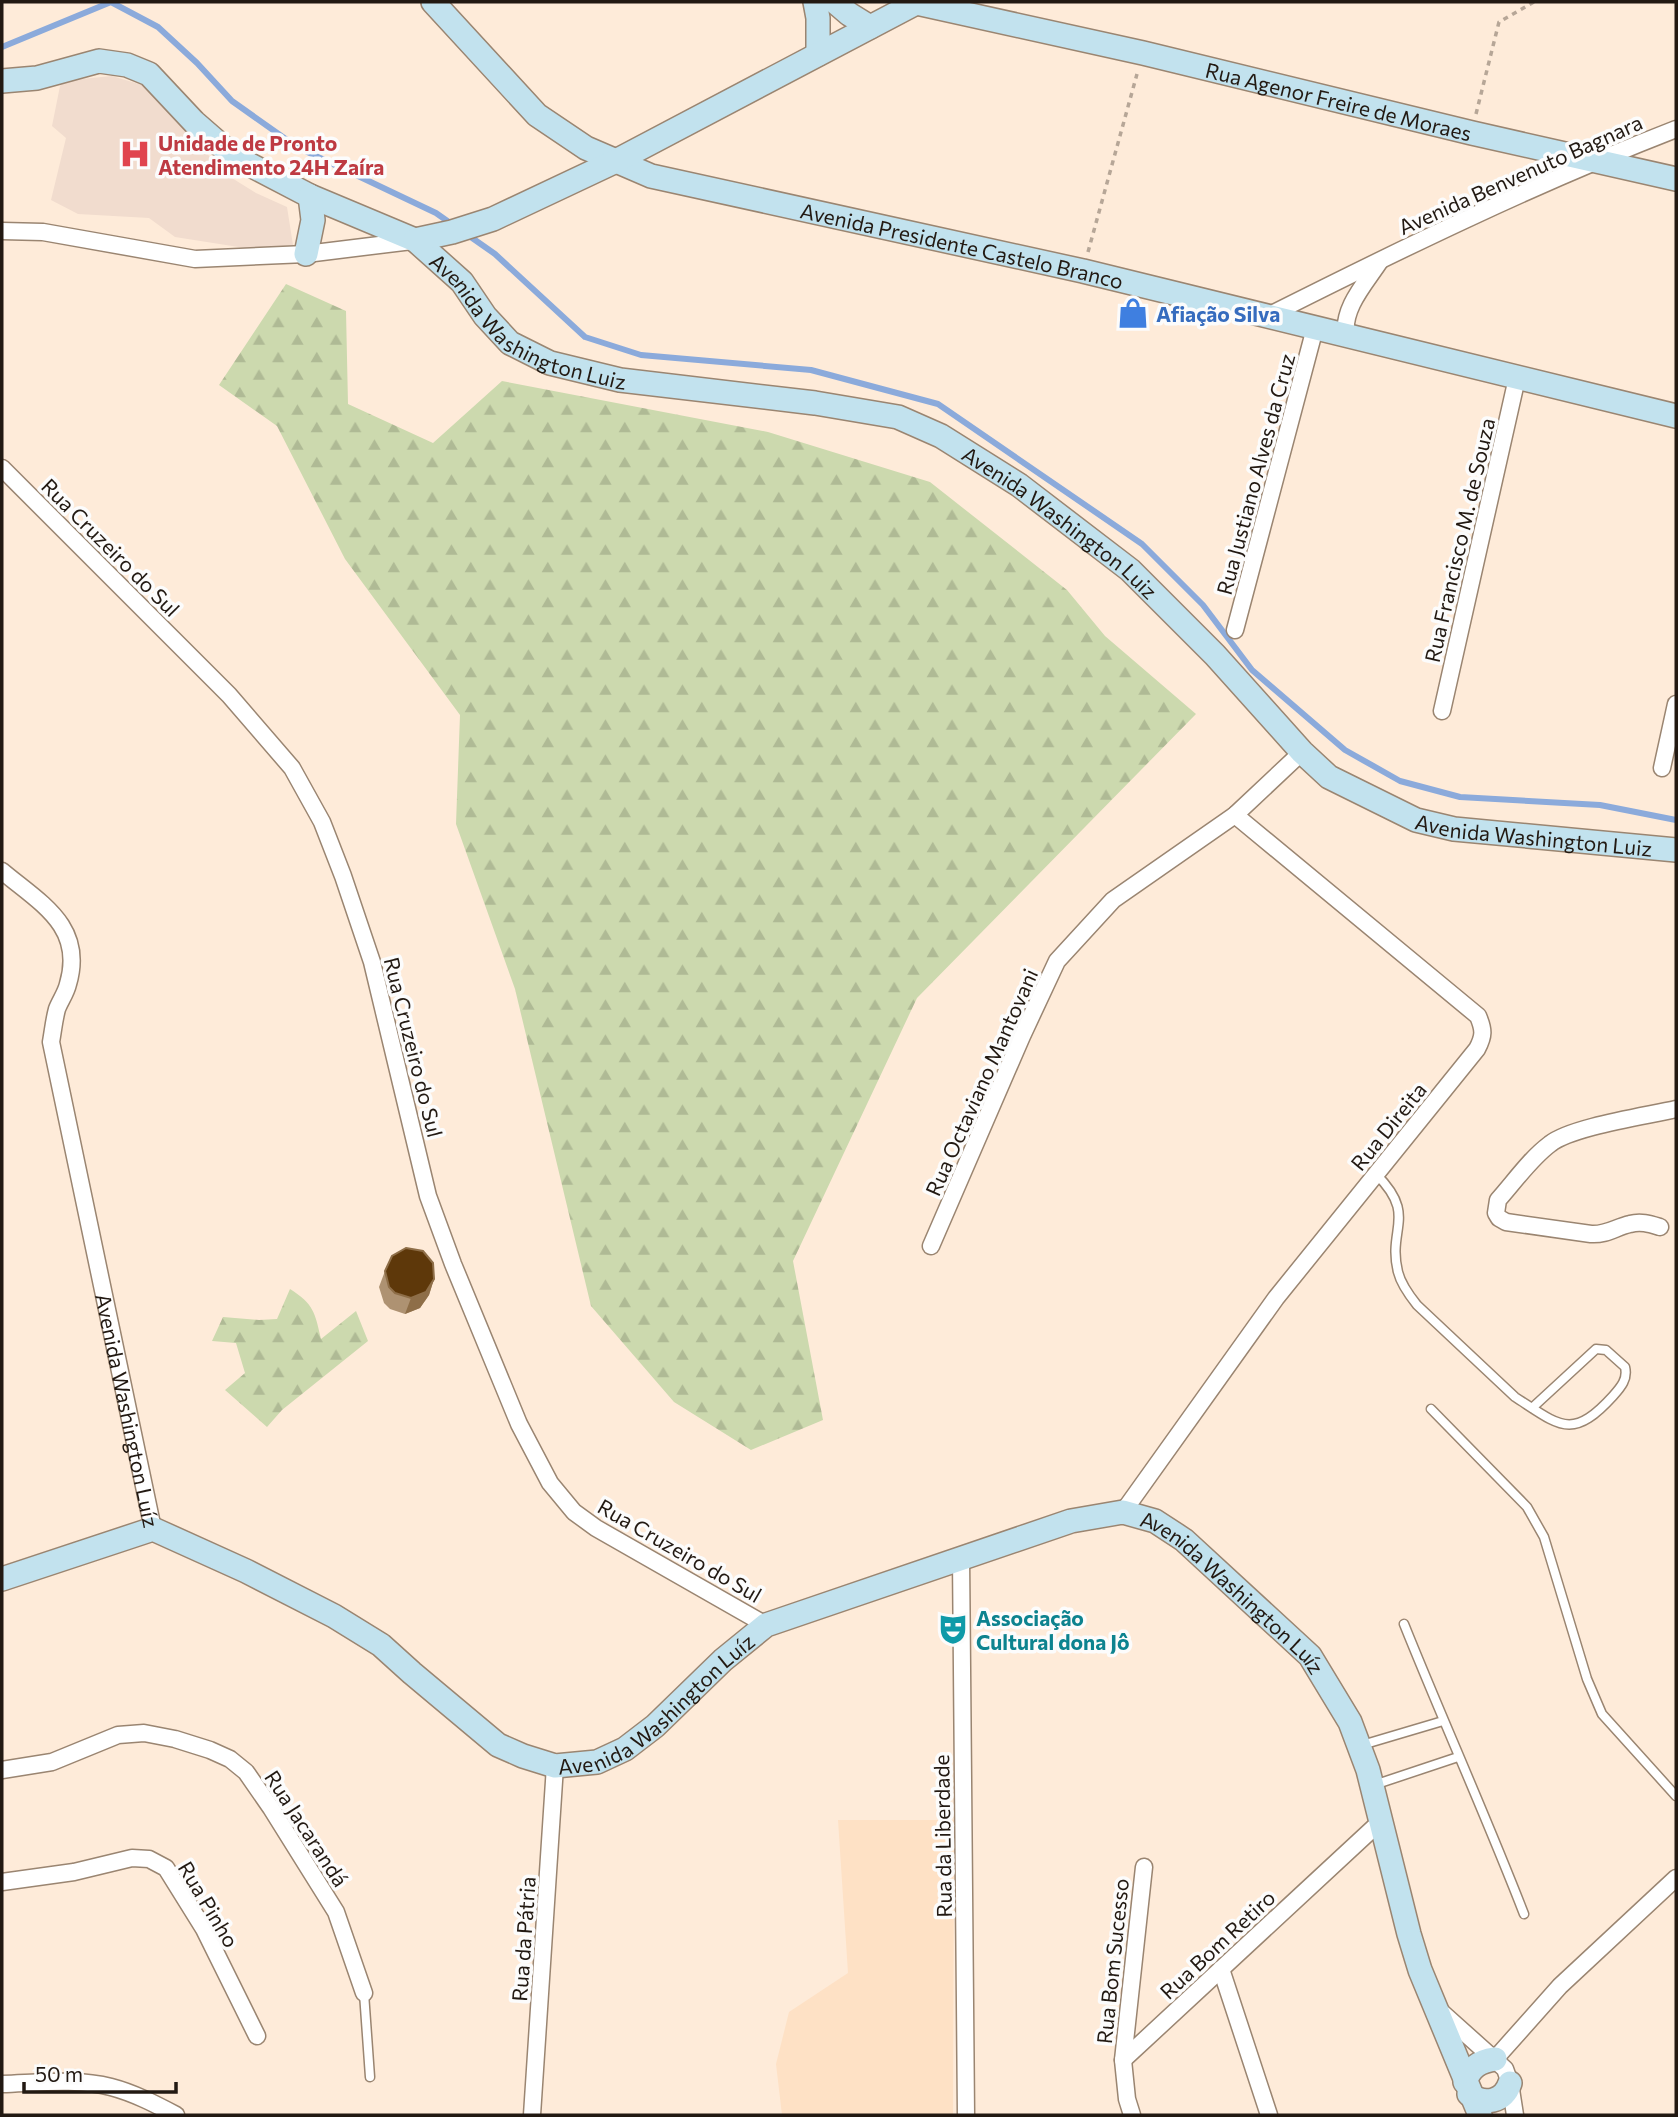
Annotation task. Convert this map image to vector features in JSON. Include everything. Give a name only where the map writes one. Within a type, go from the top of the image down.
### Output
[{"type":"main road","name":"Avenida Presidente Castelo Branco","points":[[433,2],[537,115],[586,148],[651,176],[1083,271],[1676,416]]},
{"type":"main road","points":[[816,2],[818,54]]},
{"type":"main road","points":[[835,2],[849,15],[870,27]]},
{"type":"main road","points":[[616,160],[915,2]]},
{"type":"main road","name":"Rua Agenor Freire de Moraes","points":[[915,2],[1676,179]]},
{"type":"main road","points":[[989,2],[1001,23]]},
{"type":"main road","points":[[2,81],[37,78],[99,61],[127,65],[149,74],[194,122],[233,156],[310,196],[415,240]]},
{"type":"main road","name":"Avenida Washington Luiz","points":[[415,240],[493,219],[616,160]]},
{"type":"main road","points":[[306,254],[313,220],[310,196]]},
{"type":"main road","name":"Avenida Washington Luiz","points":[[415,240],[462,282],[485,316],[510,342],[550,363],[620,380],[816,403],[898,417],[941,436],[1019,485],[1130,570],[1215,655],[1302,752],[1329,777],[1416,820],[1454,829],[1676,850]]},
{"type":"main road","name":"Avenida Washington Luíz","points":[[153,1530],[246,1571],[334,1616],[381,1645],[498,1745],[555,1766],[597,1762],[625,1749],[655,1726],[723,1660],[766,1625],[1071,1521],[1123,1512],[1155,1521],[1184,1540],[1310,1656],[1350,1722],[1373,1785],[1409,1934],[1467,2088],[1480,2115]]},
{"type":"main road","points":[[2,1579],[153,1530]]},
{"type":"main road","points":[[1495,2059],[1478,2064],[1469,2073],[1467,2088],[1483,2101],[1496,2100],[1508,2090],[1510,2083]]},
{"type":"street","name":"Avenida Benvenuto Bagnara","points":[[1270,315],[1381,259],[1598,160],[1676,129]]},
{"type":"street","name":"Avenida Washington Luiz","points":[[2,231],[43,232],[195,259],[306,254],[415,240]]},
{"type":"street","name":"Avenida Benvenuto Bagnara","points":[[1346,336],[1345,321],[1352,304],[1381,259]]},
{"type":"street","name":"Rua Justiano Alves da Cruz","points":[[1236,630],[1315,328]]},
{"type":"street","name":"Rua Francisco M. de Souza","points":[[1442,711],[1517,378]]},
{"type":"street","name":"Rua Cruzeiro do Sul","points":[[2,468],[229,695],[292,768],[322,822],[344,876],[372,962],[428,1196],[514,1412],[550,1483],[574,1511],[596,1528],[766,1625]]},
{"type":"street","points":[[1662,768],[1676,705]]},
{"type":"street","name":"Rua Octaviano Mantovani","points":[[931,1246],[1057,961],[1113,900],[1235,815],[1302,752]]},
{"type":"street","name":"Rua Direita","points":[[1123,1512],[1276,1298],[1483,1039],[1483,1028],[1478,1016],[1235,815]]},
{"type":"street","name":"Avenida Washington Luíz","points":[[2,871],[59,919],[70,939],[73,961],[68,985],[57,1009],[51,1042],[153,1530]]},
{"type":"street","points":[[1660,1227],[1642,1223],[1631,1224],[1604,1234],[1591,1234],[1506,1222],[1499,1218],[1496,1206],[1498,1200],[1536,1156],[1552,1142],[1570,1133],[1676,1109]]},
{"type":"street","name":"Rua da Liberdade","points":[[961,1557],[966,2115]]},
{"type":"street","name":"Rua Jacarandá","points":[[2,1770],[52,1762],[118,1735],[144,1733],[175,1738],[230,1759],[246,1772],[271,1808],[336,1912],[364,1993]]},
{"type":"street","name":"Rua da Pátria","points":[[532,2115],[555,1766]]},
{"type":"street","name":"Rua Bom Retiro","points":[[1123,2060],[1382,1820]]},
{"type":"street","name":"Rua Pinho","points":[[2,1882],[74,1872],[132,1858],[149,1859],[166,1868],[204,1929],[257,2036]]},
{"type":"street","name":"Rua Bom Sucesso","points":[[1123,2060],[1144,1867]]},
{"type":"street","points":[[1495,2059],[1560,1986],[1676,1878]]},
{"type":"street","points":[[1221,1969],[1269,2115]]},
{"type":"street","name":"Avenida Washington Luíz","points":[[1435,2006],[1505,2069],[1515,2115]]},
{"type":"street","points":[[1123,2060],[1127,2099],[1132,2115]]},
{"type":"street","points":[[2,2084],[80,2082],[110,2086],[150,2101],[176,2115]]},
{"type":"lane","points":[[1376,1174],[1390,1188],[1397,1201],[1399,1215],[1396,1259],[1398,1272],[1408,1294],[1515,1397],[1532,1408],[1549,1419],[1564,1424],[1581,1424],[1620,1389],[1626,1379],[1625,1367],[1606,1350],[1596,1349],[1532,1408]]},
{"type":"lane","points":[[1432,1409],[1527,1507],[1544,1537],[1587,1679],[1602,1714],[1676,1796]]},
{"type":"lane","points":[[1404,1624],[1524,1914]]},
{"type":"lane","points":[[1359,1746],[1443,1721]]},
{"type":"lane","points":[[1373,1785],[1458,1757]]},
{"type":"lane","points":[[364,1993],[370,2077]]},
{"type":"path","points":[[1472,133],[1499,22],[1534,2]]},
{"type":"path","points":[[1083,271],[1143,53]]},
{"type":"shaded area","name":"Unidade de Pronto Atendimento 24H Zaíra","points":[[112,76],[149,87],[192,132],[219,170],[256,193],[287,207],[293,245],[258,250],[175,237],[149,218],[78,214],[51,200],[66,138],[52,126],[61,81]]},
{"type":"shaded area","points":[[838,1820],[954,1820],[953,2115],[782,2115],[776,2064],[789,2012],[848,1973]]},
{"type":"green space","points":[[286,284],[346,311],[348,404],[433,443],[502,381],[768,432],[930,482],[1067,590],[1105,636],[1196,714],[917,998],[793,1261],[823,1420],[751,1450],[674,1402],[591,1306],[515,989],[456,824],[460,715],[345,559],[277,426],[219,385]]},
{"type":"green space","points":[[290,1289],[309,1305],[321,1339],[356,1311],[368,1341],[282,1410],[267,1427],[225,1390],[245,1373],[236,1343],[212,1341],[223,1317],[277,1319]]},
{"type":"building","points":[[406,1248],[423,1251],[433,1263],[434,1279],[426,1292],[411,1298],[395,1293],[389,1287],[385,1271],[392,1256]]},
{"type":"waterway","points":[[2,47],[111,2],[158,27],[197,63],[232,101],[297,147],[436,213],[453,225]]},
{"type":"waterway","points":[[465,233],[495,254],[585,337],[641,355],[811,370],[938,404],[1142,544],[1203,605],[1252,670],[1345,750],[1400,781],[1460,797],[1600,805],[1676,820]]},
{"type":"place","name":"Unidade de Pronto Atendimento 24H Zaíra","points":[[135,154]]},
{"type":"place","name":"Afiação Silva","points":[[1133,313]]},
{"type":"place","name":"Associação Cultural dona Jô","points":[[953,1629]]}]
